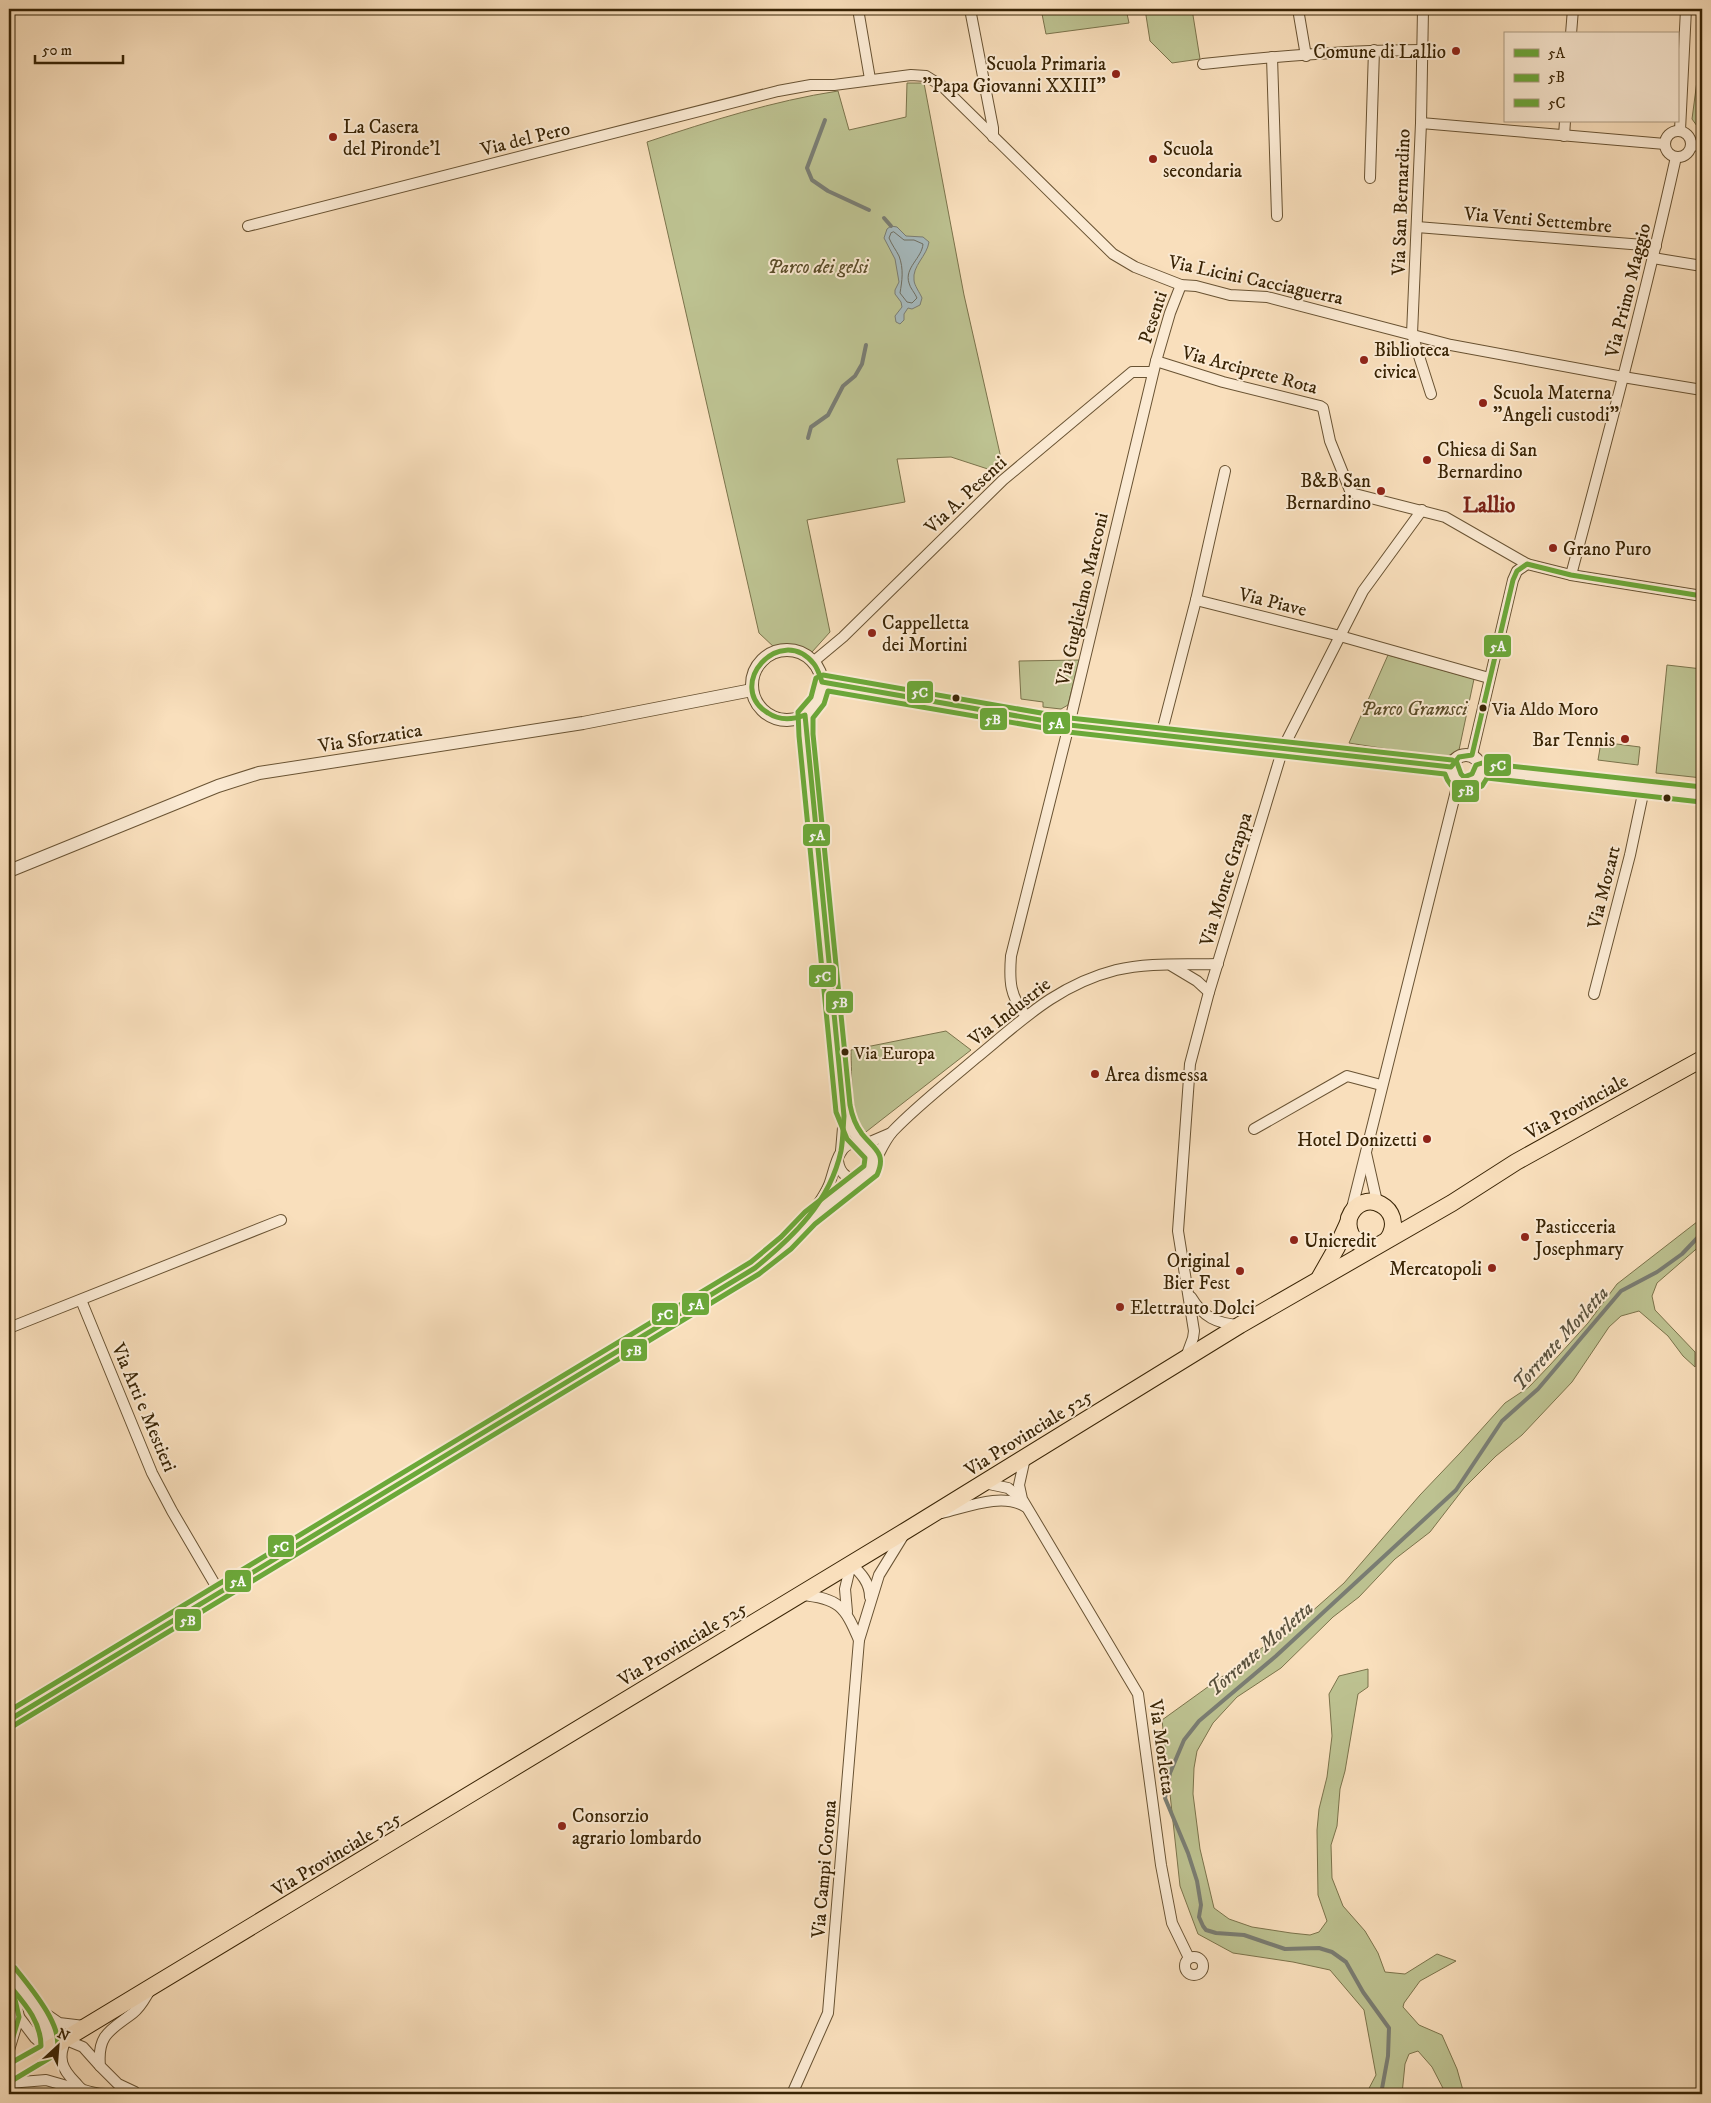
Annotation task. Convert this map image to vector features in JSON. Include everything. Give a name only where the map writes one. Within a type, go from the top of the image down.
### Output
[{"type":"main road","name":"Via Provinciale","points":[[1471,1191],[1516,1162],[1702,1059]]},
{"type":"main road","name":"Via Provinciale 525","points":[[9,2073],[907,1530],[1240,1325],[1471,1191]]},
{"type":"main road","name":"Via Provinciale 525","points":[[1319,1279],[1332,1258],[1354,1208],[1364,1202],[1383,1206],[1407,1215],[1434,1214]]},
{"type":"main road","points":[[1349,1219],[1350,1234],[1355,1241],[1365,1246],[1382,1242],[1393,1223],[1383,1206]]},
{"type":"street","points":[[858,9],[870,79]]},
{"type":"street","points":[[970,9],[993,128],[993,138]]},
{"type":"street","points":[[1298,9],[1306,56]]},
{"type":"street","name":"Via San Bernardino","points":[[1423,9],[1421,123],[1412,334],[1431,394]]},
{"type":"street","points":[[1571,32],[1573,9]]},
{"type":"street","points":[[1680,130],[1686,9]]},
{"type":"street","points":[[1370,178],[1374,50]]},
{"type":"street","points":[[1203,64],[1374,50],[1423,50]]},
{"type":"street","points":[[1272,57],[1277,216]]},
{"type":"street","name":"Via Licini Cacciaguerra","points":[[870,79],[910,75],[926,76],[942,86],[1113,254],[1135,267],[1181,284],[1230,295],[1267,297],[1450,345],[1623,378],[1702,390]]},
{"type":"street","name":"Via del Pero","points":[[248,226],[778,91],[811,85],[834,85],[870,79]]},
{"type":"street","points":[[1564,136],[1565,122]]},
{"type":"street","points":[[1421,123],[1664,144]]},
{"type":"street","points":[[1680,130],[1687,134],[1691,145],[1685,155],[1676,156],[1668,153],[1664,144],[1671,132],[1680,130]]},
{"type":"street","points":[[1691,145],[1702,146]]},
{"type":"street","name":"Via Primo Maggio","points":[[1571,575],[1623,378],[1676,156]]},
{"type":"street","name":"Via Venti Settembre","points":[[1417,227],[1656,246]]},
{"type":"street","points":[[1653,258],[1702,266]]},
{"type":"street","name":"Pesenti","points":[[1154,367],[1181,284]]},
{"type":"street","name":"Via Arciprete Rota","points":[[1154,367],[1320,406],[1323,408],[1330,441],[1351,493],[1445,517],[1527,564],[1571,575],[1702,596]]},
{"type":"street","name":"Via A. Pesenti","points":[[813,662],[842,637],[1003,480],[1132,372],[1154,367]]},
{"type":"street","name":"Via Guglielmo Marconi","points":[[1026,1016],[1016,1003],[1009,979],[1011,956],[1069,725],[1154,367]]},
{"type":"street","points":[[1161,735],[1196,600],[1225,471]]},
{"type":"street","name":"Via Monte Grappa","points":[[1189,1294],[1178,1231],[1190,1064],[1209,992],[1283,748],[1363,591],[1422,510]]},
{"type":"street","points":[[1472,755],[1513,580],[1518,571],[1527,564]]},
{"type":"street","name":"Via Piave","points":[[1196,600],[1340,636],[1489,678]]},
{"type":"street","points":[[791,650],[803,654],[813,662],[820,672],[822,682],[820,696],[814,707],[805,715],[786,720],[774,717],[764,711],[756,702],[752,690],[755,671],[767,656],[778,651],[791,650]]},
{"type":"street","points":[[822,682],[1069,725],[1451,767]]},
{"type":"street","name":"Via Sforzatica","points":[[9,871],[218,786],[259,773],[583,723],[752,690]]},
{"type":"street","points":[[805,715],[844,1116],[839,1168],[846,1176],[852,1179],[868,1173],[874,1160],[872,1154],[862,1145],[844,1116]]},
{"type":"street","points":[[1463,755],[1472,755],[1479,761],[1482,770],[1478,780],[1468,785],[1458,783],[1452,776],[1451,767],[1455,759],[1463,755]]},
{"type":"street","points":[[1482,770],[1702,795]]},
{"type":"street","points":[[1349,1219],[1458,783]]},
{"type":"street","name":"Via Mozart","points":[[1594,994],[1630,855],[1644,789]]},
{"type":"street","name":"Via Industrie","points":[[810,1218],[828,1187],[839,1156],[851,1144],[862,1145],[891,1133],[1048,999],[1080,981],[1116,970],[1142,965],[1218,964]]},
{"type":"street","points":[[1172,965],[1198,981],[1209,992]]},
{"type":"street","points":[[1254,1129],[1347,1076],[1381,1085]]},
{"type":"street","name":"Via Industrie","points":[[9,1720],[755,1268],[786,1243],[810,1218],[868,1173],[891,1133]]},
{"type":"street","points":[[1366,1150],[1383,1206]]},
{"type":"street","points":[[9,1328],[281,1220]]},
{"type":"street","points":[[1189,1294],[1196,1306],[1212,1319],[1225,1324],[1240,1325]]},
{"type":"street","points":[[1185,1359],[1194,1331],[1189,1294]]},
{"type":"street","name":"Via Arti e Mestieri","points":[[81,1300],[152,1473],[220,1592]]},
{"type":"street","name":"Via Morletta","points":[[1025,1458],[1019,1485],[1024,1503],[1138,1694],[1172,1923],[1189,1958]]},
{"type":"street","points":[[984,1483],[1008,1488],[1024,1503]]},
{"type":"street","points":[[931,1515],[991,1502],[1008,1501],[1024,1503]]},
{"type":"street","name":"Via Campi Corona","points":[[792,2094],[828,2013],[859,1640],[882,1570],[907,1530]]},
{"type":"street","points":[[851,1564],[862,1575],[868,1586],[871,1601]]},
{"type":"street","name":"Via Campi Corona","points":[[851,1564],[846,1589],[846,1612],[859,1640]]},
{"type":"street","points":[[800,1595],[828,1599],[846,1612]]},
{"type":"street","points":[[9,1974],[38,2008],[48,2028],[49,2050]]},
{"type":"street","points":[[9,1974],[20,2017],[35,2038],[49,2050]]},
{"type":"street","points":[[100,2066],[99,2049],[104,2036],[136,2011],[152,1988]]},
{"type":"street","points":[[38,2008],[59,2023],[89,2026]]},
{"type":"street","points":[[9,2050],[20,2017]]},
{"type":"street","points":[[82,2090],[65,2070],[61,2062],[61,2052],[66,2040],[83,2047],[118,2084],[140,2094]]},
{"type":"street","points":[[9,2083],[46,2080],[82,2090],[109,2094],[140,2094]]},
{"type":"green space","points":[[1041,9],[1126,9],[1129,23],[1046,34]]},
{"type":"green space","points":[[1145,9],[1192,9],[1200,59],[1172,63],[1150,41]]},
{"type":"green space","points":[[1700,58],[1702,59],[1702,133],[1692,119]]},
{"type":"green space","name":"Parco dei gelsi","points":[[907,83],[924,83],[964,295],[1003,467],[997,472],[951,457],[897,459],[905,502],[807,520],[830,632],[812,652],[796,648],[776,649],[759,633],[647,142],[766,106],[838,91],[849,130],[906,117]]},
{"type":"green space","name":"Parco Gramsci","points":[[1388,655],[1474,679],[1459,750],[1444,758],[1349,743]]},
{"type":"green space","points":[[1079,660],[1068,705],[1061,709],[1043,707],[1043,702],[1021,699],[1019,661]]},
{"type":"green space","points":[[1667,665],[1702,669],[1702,778],[1656,773]]},
{"type":"green space","points":[[1601,742],[1640,747],[1638,765],[1598,760]]},
{"type":"green space","points":[[946,1031],[971,1050],[862,1135],[855,1114],[851,1050]]},
{"type":"green space","points":[[1702,1218],[1702,1244],[1657,1283],[1652,1296],[1655,1310],[1695,1352],[1695,1367],[1683,1356],[1668,1336],[1639,1311],[1621,1316],[1609,1327],[1572,1382],[1522,1435],[1496,1456],[1464,1488],[1430,1532],[1395,1559],[1359,1597],[1333,1617],[1281,1668],[1237,1697],[1213,1723],[1197,1751],[1193,1794],[1200,1849],[1214,1908],[1229,1919],[1252,1927],[1310,1935],[1319,1932],[1327,1921],[1318,1895],[1317,1830],[1319,1809],[1327,1777],[1332,1736],[1329,1694],[1339,1676],[1368,1669],[1368,1687],[1358,1694],[1345,1771],[1340,1789],[1337,1826],[1331,1845],[1332,1878],[1343,1906],[1365,1931],[1378,1953],[1385,1972],[1405,1974],[1437,1954],[1456,1961],[1420,1981],[1403,2007],[1419,2025],[1442,2035],[1457,2069],[1464,2094],[1446,2094],[1432,2067],[1418,2051],[1409,2054],[1405,2064],[1402,2094],[1366,2094],[1376,2075],[1364,2010],[1330,1970],[1233,1953],[1198,1934],[1180,1886],[1162,1720],[1309,1614],[1344,1583],[1420,1495],[1505,1403],[1529,1387],[1550,1365],[1588,1323],[1617,1284]]},
{"type":"water","points":[[891,226],[897,227],[906,236],[923,237],[929,242],[914,275],[915,284],[922,298],[920,305],[912,309],[908,308],[904,314],[904,320],[900,324],[896,322],[895,316],[902,307],[895,294],[899,282],[895,259],[884,238],[887,229]]},
{"type":"waterway","points":[[825,120],[807,168],[812,180],[828,191],[869,210]]},
{"type":"waterway","points":[[884,218],[891,226]]},
{"type":"waterway","points":[[808,438],[811,427],[828,415],[843,386],[855,376],[862,364],[866,345]]},
{"type":"waterway","name":"Torrente Morletta","points":[[1381,2094],[1388,2056],[1389,2028],[1363,1992],[1346,1962],[1332,1952],[1319,1948],[1285,1949],[1244,1935],[1216,1933],[1206,1930],[1203,1926],[1199,1917],[1201,1905],[1197,1881],[1188,1853],[1165,1798],[1170,1773],[1184,1740],[1199,1721],[1276,1656],[1456,1490],[1502,1421],[1538,1389],[1621,1291],[1657,1272],[1682,1254],[1702,1233]]},
{"type":"transit line","name":"5A","points":[[9,1720],[755,1268],[796,1231],[819,1202],[836,1169],[842,1147],[844,1116],[805,715],[786,719],[773,716],[756,701],[752,688],[754,675],[762,663],[773,654],[786,650],[800,653],[814,664],[822,682],[1069,725],[1451,767],[1459,757],[1472,755],[1513,580],[1517,571],[1527,564],[1571,575],[1702,596]]},
{"type":"transit line","name":"5C","points":[[9,1711],[751,1262],[781,1237],[805,1212],[864,1166],[865,1158],[847,1139],[836,1112],[799,736],[798,712],[811,697],[816,678],[823,675],[1070,718],[1452,760],[1457,763],[1464,777],[1472,774],[1476,765],[1482,763],[1702,787]]},
{"type":"transit line","name":"5B","points":[[13,1726],[759,1274],[791,1249],[815,1224],[877,1175],[880,1168],[880,1156],[858,1128],[850,1105],[813,734],[813,718],[824,704],[828,691],[1068,732],[1445,774],[1451,785],[1464,791],[1482,786],[1487,778],[1701,802]]},
{"type":"transit line","name":"5C","points":[[13,2080],[53,2056],[57,2047],[57,2035],[53,2023],[38,1998],[15,1968]]},
{"type":"transit line","name":"5A","points":[[9,1973],[19,2017],[9,2050]]},
{"type":"transit line","name":"5B","points":[[9,1985],[35,2020],[41,2046],[9,2064]]},
{"type":"place","name":"Comune di Lallio","points":[[1456,51]]},
{"type":"place","name":"Scuola Primaria \"Papa Giovanni XXIII\"","points":[[1116,74]]},
{"type":"place","name":"La Casera del Pironde'l","points":[[333,137]]},
{"type":"place","name":"Scuola secondaria","points":[[1153,159]]},
{"type":"place","name":"Biblioteca civica","points":[[1364,360]]},
{"type":"place","name":"Scuola Materna \"Angeli custodi\"","points":[[1483,403]]},
{"type":"place","name":"Chiesa di San Bernardino","points":[[1427,460]]},
{"type":"place","name":"B&B San Bernardino","points":[[1381,491]]},
{"type":"place","name":"Grano Puro","points":[[1553,548]]},
{"type":"place","name":"Cappelletta dei Mortini","points":[[872,633]]},
{"type":"place","name":"Via Aldo Moro","points":[[1483,708]]},
{"type":"place","name":"Bar Tennis","points":[[1625,739]]},
{"type":"place","name":"Via Europa","points":[[845,1052]]},
{"type":"place","name":"Area dismessa","points":[[1095,1074]]},
{"type":"place","name":"Hotel Donizetti","points":[[1427,1139]]},
{"type":"place","name":"Pasticceria Josephmary","points":[[1525,1237]]},
{"type":"place","name":"Unicredit","points":[[1294,1240]]},
{"type":"place","name":"Mercatopoli","points":[[1492,1268]]},
{"type":"place","name":"Original Bier Fest","points":[[1240,1271]]},
{"type":"place","name":"Elettrauto Dolci","points":[[1120,1307]]},
{"type":"place","name":"Consorzio agrario lombardo","points":[[562,1826]]},
{"type":"district","name":"Lallio","points":[[1489,505]]}]
